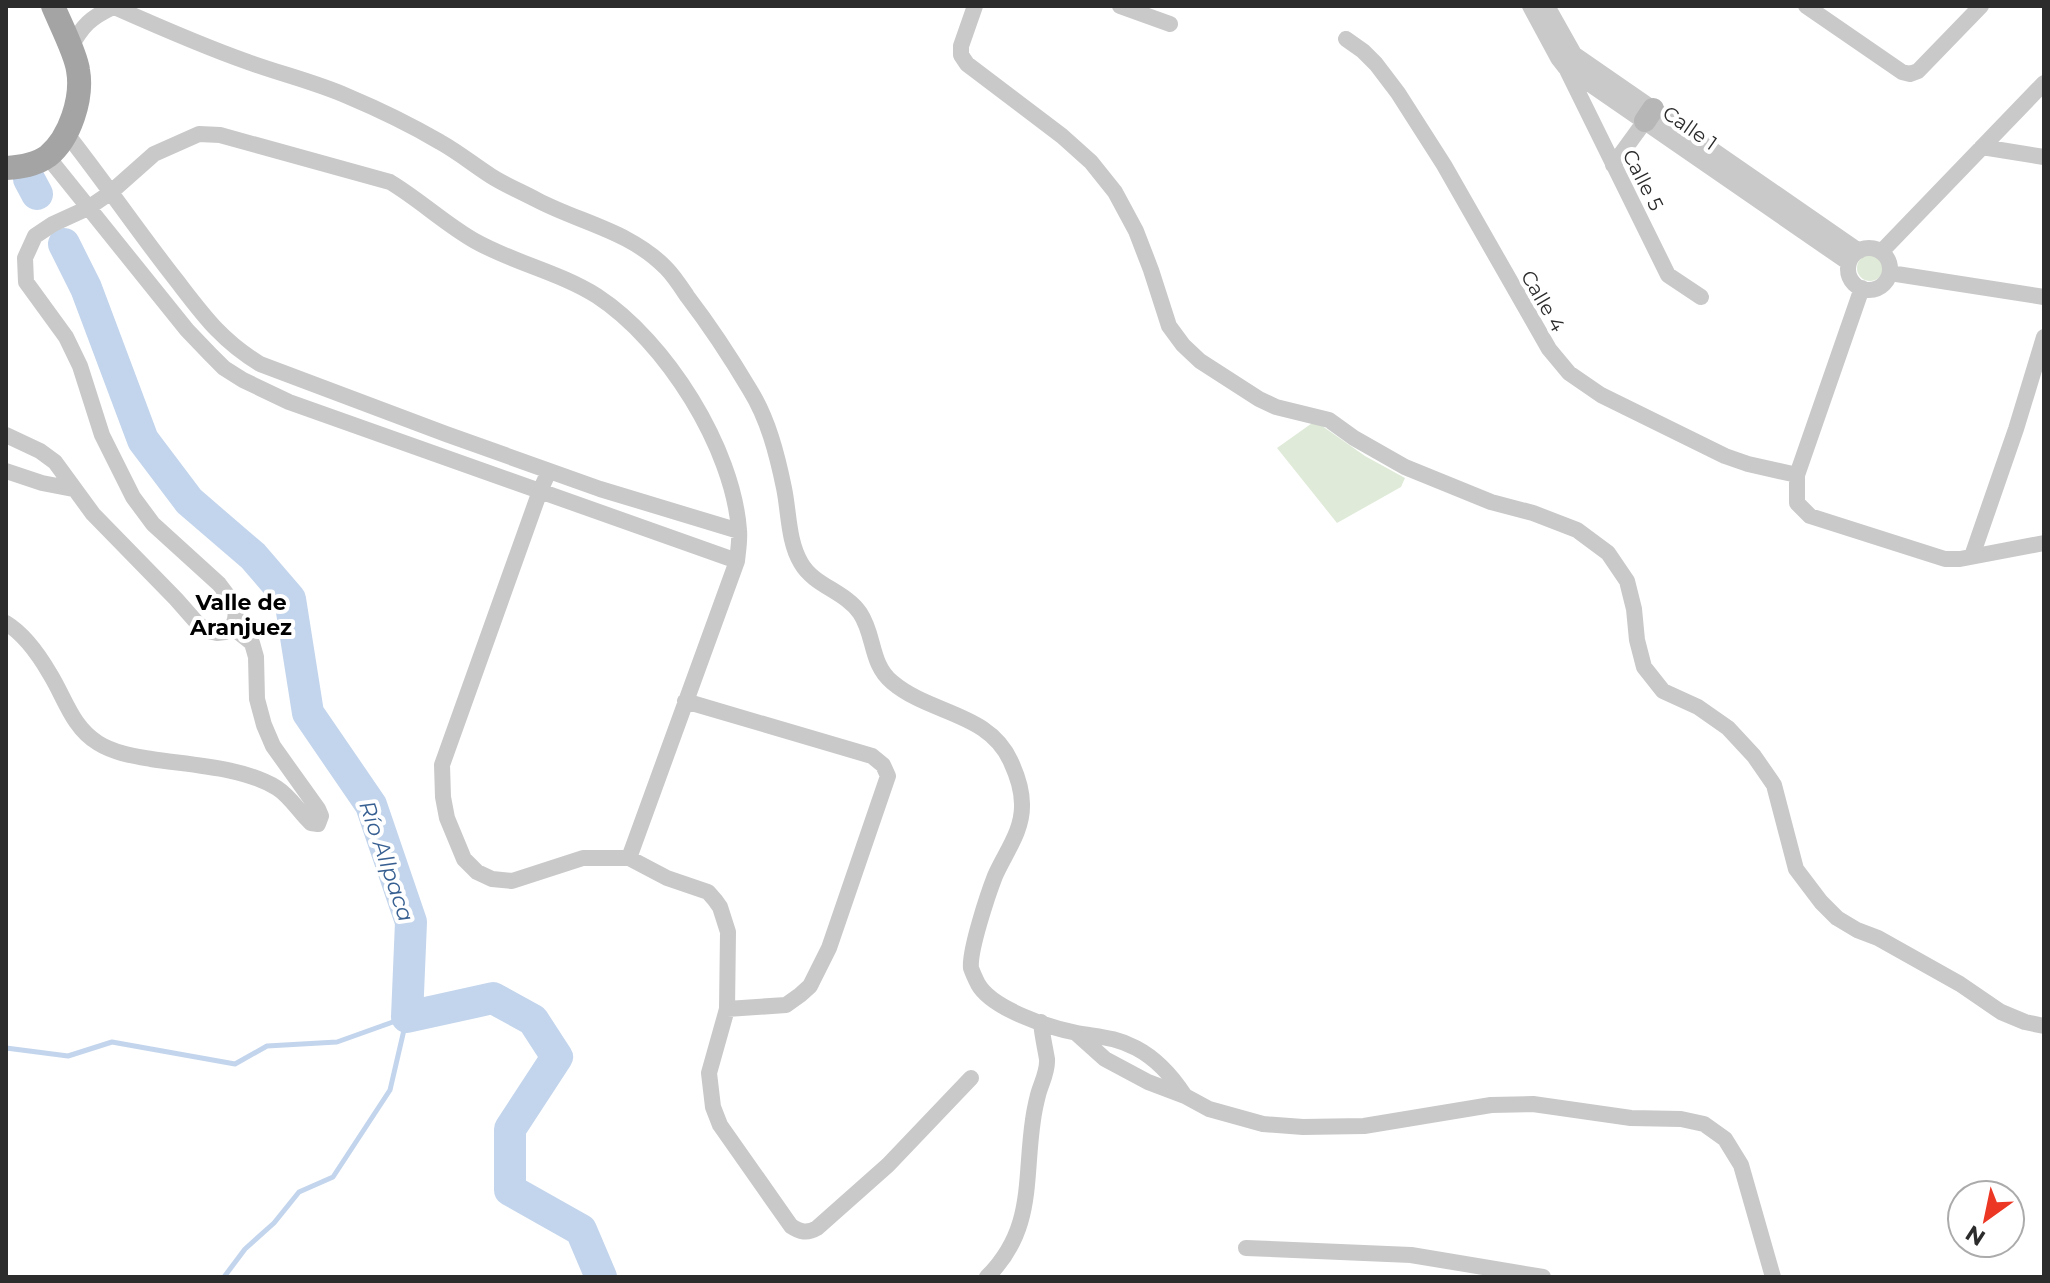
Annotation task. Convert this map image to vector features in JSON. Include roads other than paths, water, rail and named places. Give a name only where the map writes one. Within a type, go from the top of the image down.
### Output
[{"type":"main road","points":[[6,168],[35,163],[47,156],[66,133],[77,102],[78,67],[53,6]]},
{"type":"street","points":[[70,48],[82,27],[113,6],[243,61],[346,95],[441,143],[496,179],[638,244],[667,269],[707,322],[754,395],[771,436],[784,487],[793,545],[802,565],[814,579],[844,596],[859,611],[868,628],[873,653],[881,670],[894,684],[988,730],[1005,748],[1018,776],[1022,804],[1018,830],[993,880],[971,969],[985,995],[1041,1022],[1076,1033],[1103,1036],[1139,1050],[1173,1078],[1185,1096]]},
{"type":"street","points":[[975,6],[961,46],[961,55],[967,64],[1062,136],[1091,162],[1115,192],[1136,231],[1169,326],[1183,345],[1200,361],[1259,399],[1276,407],[1329,420],[1405,467],[1491,502],[1533,513],[1577,530],[1608,553],[1627,581],[1644,667],[1663,691],[1698,707],[1728,728],[1754,756],[1774,785],[1796,869],[1821,902],[1837,918],[1960,984],[2001,1012],[2044,1026]]},
{"type":"street","points":[[1120,6],[1170,24]]},
{"type":"street","name":"Calle 1","points":[[1530,6],[1565,67],[1649,115]]},
{"type":"street","name":"Calle 1","points":[[1547,6],[1574,54],[1649,115],[1854,257]]},
{"type":"street","points":[[1806,6],[1902,72],[1910,74],[1918,71],[1981,6]]},
{"type":"street","name":"Calle 4","points":[[1346,39],[1376,64],[1398,93],[1444,165],[1549,349],[1569,373],[1601,395],[1725,456],[1797,475]]},
{"type":"street","name":"Calle 5","points":[[1565,67],[1668,275],[1701,297]]},
{"type":"street","points":[[1882,251],[2044,83]]},
{"type":"street","points":[[1613,165],[1649,115]]},
{"type":"street","points":[[66,133],[217,331],[238,351],[294,378],[549,471],[739,531]]},
{"type":"street","points":[[6,435],[48,456],[64,472],[93,514],[198,624],[217,633],[232,627],[236,611],[219,584],[153,524],[133,497],[102,435],[71,346],[26,282],[25,258],[35,236],[110,193],[154,154],[199,134],[220,135],[390,182],[476,242],[538,267],[595,295],[619,311],[639,330],[683,385],[706,425],[719,452],[732,493],[739,531],[737,561],[629,858]]},
{"type":"street","points":[[1982,147],[2044,157]]},
{"type":"street","points":[[47,156],[187,330],[224,368],[243,380],[289,402],[737,561]]},
{"type":"street","points":[[1871,248],[1882,251],[1889,262],[1890,273],[1879,287],[1862,288],[1850,275],[1854,257],[1871,248]]},
{"type":"street","points":[[1890,273],[2044,297]]},
{"type":"street","points":[[1862,288],[1797,475],[1797,503],[1810,516],[1945,559],[2044,543]]},
{"type":"street","points":[[1972,556],[2044,337]]},
{"type":"street","points":[[6,471],[73,489]]},
{"type":"street","points":[[549,471],[442,765],[447,818],[464,859],[477,872],[492,879],[512,881],[583,858],[629,858],[667,878],[708,892],[720,907],[728,932],[727,1009],[709,1073],[713,1107],[720,1125],[791,1226],[800,1232],[817,1228],[888,1165],[971,1078]]},
{"type":"street","points":[[6,623],[30,646],[51,674],[69,712],[87,735],[101,745],[130,755],[220,770],[264,782],[285,794],[311,823],[318,824],[321,816],[318,809],[273,746],[264,725],[257,699],[256,657],[252,643],[232,627]]},
{"type":"street","points":[[685,701],[872,756],[883,765],[888,776],[829,948],[810,986],[786,1005],[727,1009]]},
{"type":"street","points":[[987,1277],[1020,1227],[1033,1122],[1047,1060],[1041,1022]]},
{"type":"street","points":[[1076,1033],[1105,1059],[1148,1082],[1209,1109],[1263,1124],[1364,1126],[1491,1105],[1533,1104],[1631,1118],[1681,1119],[1704,1124],[1725,1139],[1741,1165],[1773,1277]]},
{"type":"street","points":[[1246,1248],[1411,1255],[1543,1277]]},
{"type":"waterway","name":"Río Allpaca","points":[[29,179],[37,194]]},
{"type":"waterway","name":"Río Allpaca","points":[[64,244],[86,288],[143,440],[189,501],[253,556],[290,599],[308,713],[371,805],[411,922],[407,1017],[493,998],[533,1020],[557,1057],[510,1129],[510,1190],[581,1230],[601,1277]]},
{"type":"waterway","points":[[6,1048],[68,1056],[112,1042],[235,1064],[267,1046],[337,1042],[407,1017]]},
{"type":"waterway","points":[[224,1277],[245,1249],[274,1223],[299,1192],[333,1177],[390,1090],[407,1017]]},
{"type":"district","name":"Valle de Aranjuez","points":[[241,614]]}]
